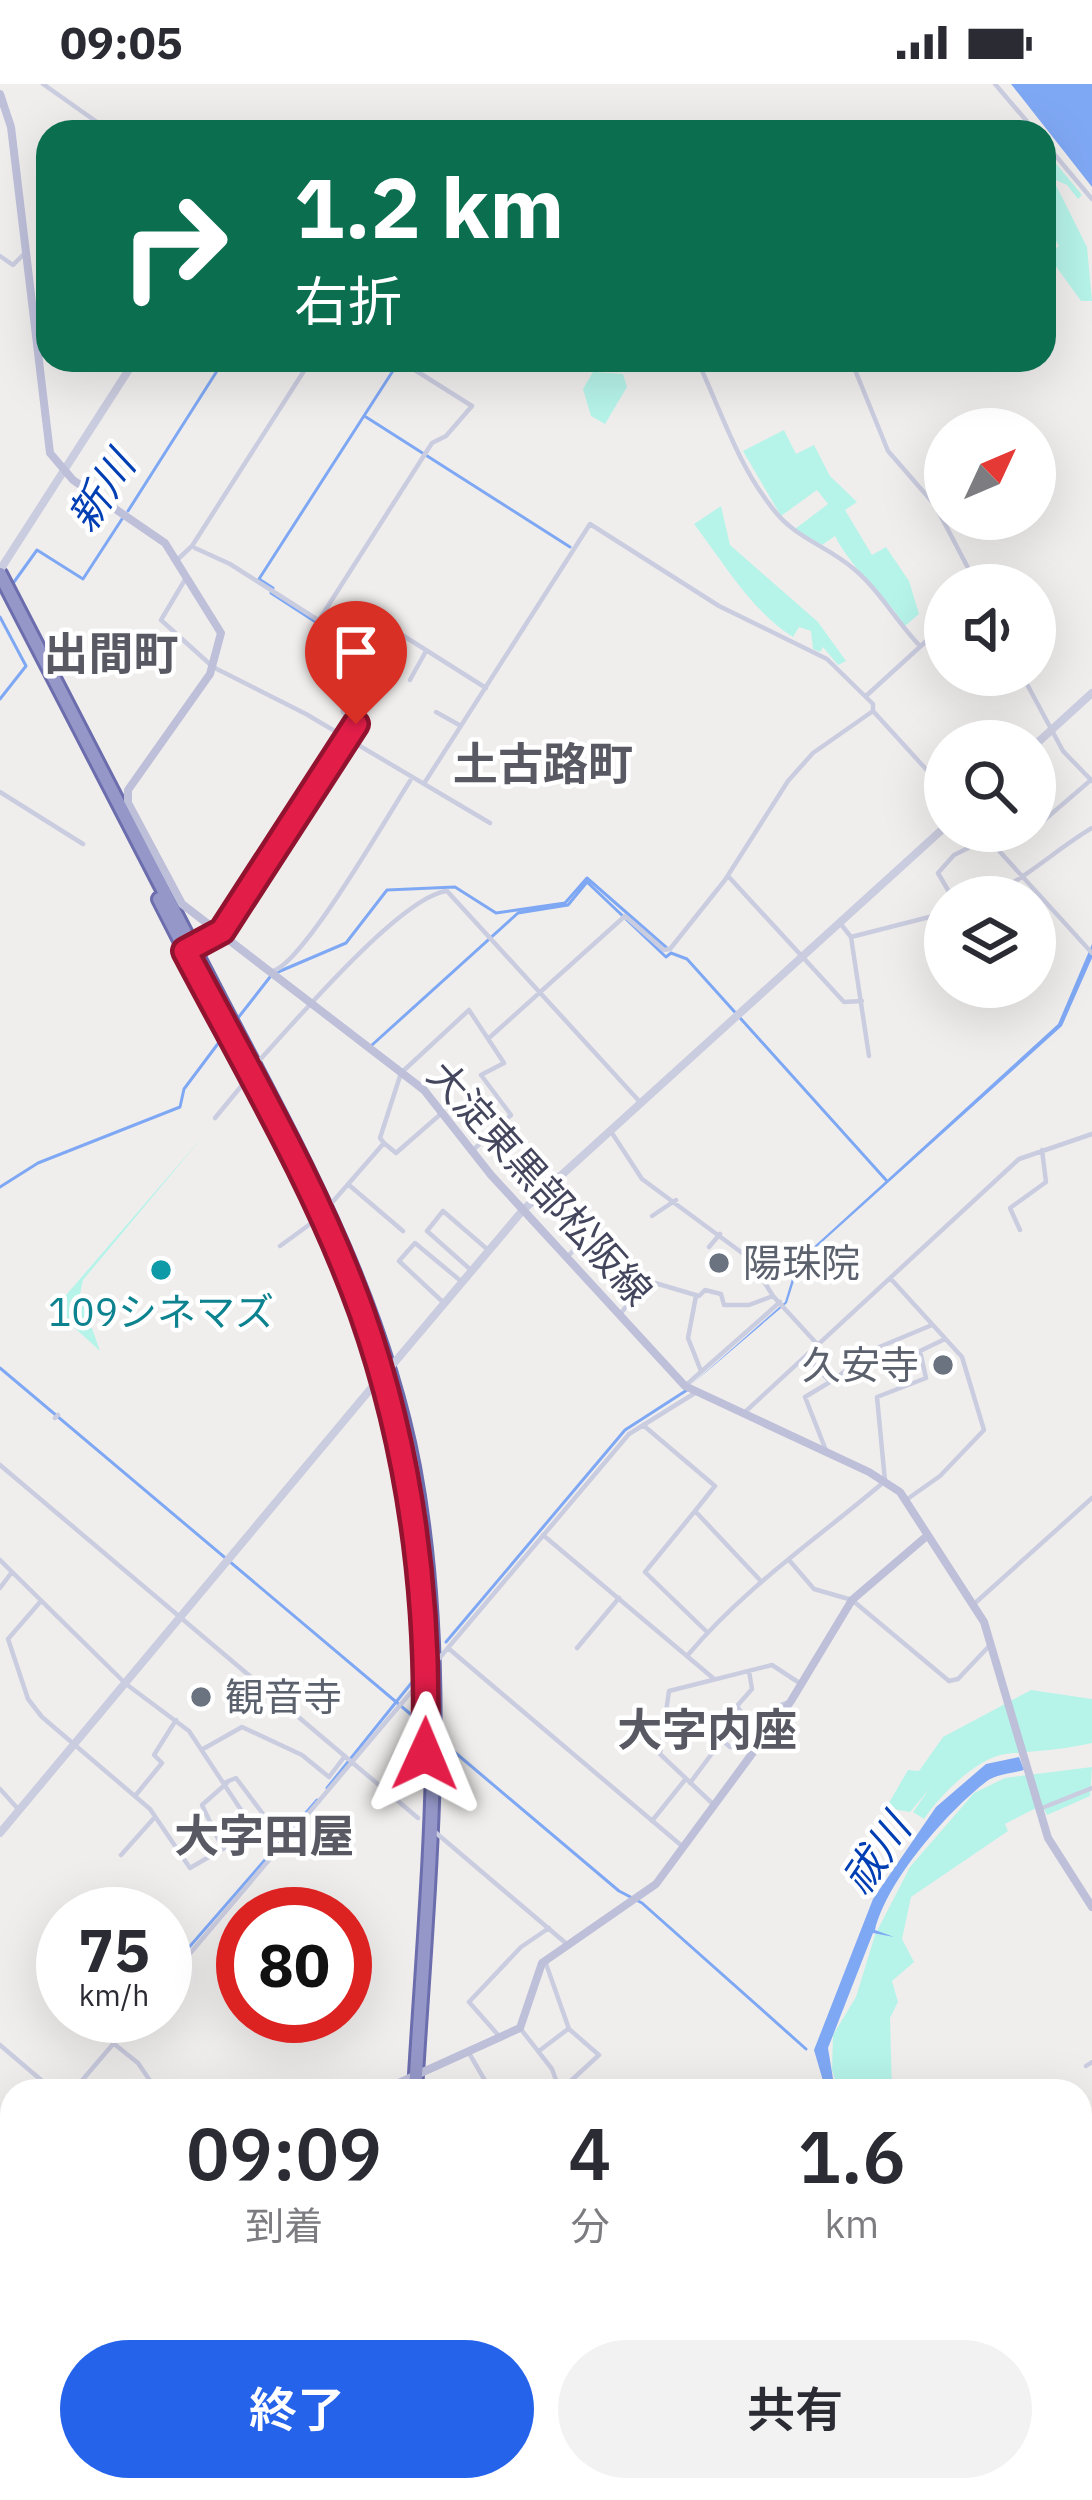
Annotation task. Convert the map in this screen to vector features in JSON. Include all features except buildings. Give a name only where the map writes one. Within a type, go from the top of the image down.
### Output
[{"type":"highway","points":[[0,572],[189,949]]},
{"type":"highway","points":[[0,592],[324,1212],[385,1373],[412,1503],[426,1637],[411,2079]]},
{"type":"main road","points":[[0,94],[11,127],[36,344]]},
{"type":"main road","points":[[39,372],[47,440],[63,472],[162,540],[221,633],[212,667]]},
{"type":"main road","name":"大淀東黒部松阪線","points":[[212,667],[132,781],[128,799],[176,896],[401,1073],[442,1112],[523,1210],[685,1387],[885,1481],[906,1500],[974,1604],[992,1643],[1038,1808],[1059,1860],[1092,1907]]},
{"type":"main road","points":[[421,2079],[520,2028],[529,2010],[534,1976],[545,1961],[638,1900],[791,1701],[852,1600],[928,1535]]},
{"type":"street","points":[[43,84],[94,120]]},
{"type":"street","points":[[995,84],[1026,120]]},
{"type":"street","points":[[1056,156],[1092,199]]},
{"type":"street","points":[[13,265],[25,253]]},
{"type":"street","points":[[0,256],[28,274]]},
{"type":"street","points":[[0,572],[127,372]]},
{"type":"street","points":[[177,560],[192,546],[303,372]]},
{"type":"street","points":[[319,620],[425,454],[472,406],[418,372]]},
{"type":"street","points":[[702,372],[743,464],[770,506],[801,538],[838,555],[867,580],[920,646]]},
{"type":"street","points":[[856,372],[883,442],[935,505],[966,564]]},
{"type":"street","points":[[425,782],[590,524],[719,606],[827,659],[866,696],[873,711],[924,767]]},
{"type":"street","points":[[192,546],[370,653]]},
{"type":"street","points":[[187,577],[161,620],[212,667],[393,765],[410,781],[425,782],[490,823]]},
{"type":"street","points":[[189,949],[222,931],[356,724],[343,712],[343,679],[370,653],[399,634],[486,688]]},
{"type":"street","points":[[866,696],[924,642]]},
{"type":"street","points":[[410,680],[426,651]]},
{"type":"street","points":[[1056,725],[1092,693]]},
{"type":"street","points":[[489,1037],[623,918],[668,950],[728,876],[788,781],[813,753],[873,711]]},
{"type":"street","points":[[436,712],[461,726]]},
{"type":"street","points":[[1056,736],[1092,781],[1056,811]]},
{"type":"street","points":[[275,972],[288,963],[326,911],[410,781]]},
{"type":"street","points":[[0,792],[83,844]]},
{"type":"street","points":[[1021,875],[1092,828]]},
{"type":"street","points":[[0,1833],[523,1210],[924,846]]},
{"type":"street","points":[[944,876],[940,867],[965,852]]},
{"type":"street","points":[[1000,852],[1090,951]]},
{"type":"street","points":[[728,876],[844,1002],[862,1001]]},
{"type":"street","points":[[215,1118],[311,1002],[428,894],[449,892],[640,1102]]},
{"type":"street","points":[[850,937],[924,918]]},
{"type":"street","points":[[840,922],[850,937],[868,1056]]},
{"type":"street","points":[[442,1112],[396,1154],[380,1138],[401,1073],[469,1010],[504,1063],[481,1075],[511,1115],[472,1150]]},
{"type":"street","points":[[610,1130],[640,1177],[752,1261],[773,1296],[818,1345]]},
{"type":"street","points":[[741,1416],[1019,1159],[1092,1135]]},
{"type":"street","points":[[280,1246],[324,1212],[384,1143]]},
{"type":"street","points":[[1020,1230],[1010,1208],[1046,1182],[1042,1150]]},
{"type":"street","points":[[349,1185],[463,1282]]},
{"type":"street","points":[[538,1196],[582,1243]]},
{"type":"street","points":[[652,1216],[676,1200]]},
{"type":"street","points":[[434,1204],[489,1250]]},
{"type":"street","points":[[443,1211],[427,1233],[472,1271]]},
{"type":"street","points":[[567,1258],[598,1227],[645,1280],[697,1296]]},
{"type":"street","points":[[709,1247],[720,1234]]},
{"type":"street","points":[[415,1243],[399,1264],[445,1304]]},
{"type":"street","points":[[619,1316],[645,1280]]},
{"type":"street","points":[[891,1280],[962,1357],[984,1430],[940,1476],[906,1500]]},
{"type":"street","points":[[701,1372],[688,1338],[697,1296],[706,1290],[721,1294],[724,1306],[732,1308],[773,1296]]},
{"type":"street","points":[[685,1387],[782,1304]]},
{"type":"street","points":[[827,1453],[805,1397],[877,1348],[932,1325]]},
{"type":"street","points":[[687,1656],[759,1579],[885,1481],[877,1397],[926,1378],[920,1352],[945,1339]]},
{"type":"street","points":[[807,1356],[830,1382]]},
{"type":"street","points":[[436,1662],[629,1435],[695,1393]]},
{"type":"street","points":[[643,1425],[715,1486],[645,1570],[707,1632]]},
{"type":"street","points":[[0,1465],[418,1818]]},
{"type":"street","points":[[974,1604],[1092,1498]]},
{"type":"street","points":[[694,1510],[759,1579]]},
{"type":"street","points":[[543,1534],[715,1679]]},
{"type":"street","points":[[0,1560],[126,1684],[176,1720],[203,1748],[269,1855]]},
{"type":"street","points":[[789,1560],[814,1589],[852,1600],[949,1681],[958,1679],[992,1643]]},
{"type":"street","points":[[0,1588],[12,1572]]},
{"type":"street","points":[[577,1648],[619,1598]]},
{"type":"street","points":[[41,1601],[8,1640],[28,1699],[135,1796],[190,1868],[269,1822],[248,1787],[236,1778],[202,1805],[223,1848]]},
{"type":"street","points":[[448,1648],[683,1846]]},
{"type":"street","points":[[714,1805],[661,1754],[668,1694],[778,1666],[801,1684]]},
{"type":"street","points":[[745,1719],[737,1706],[752,1689],[749,1671]]},
{"type":"street","points":[[203,1748],[242,1727],[302,1755],[329,1777],[423,1678]]},
{"type":"street","points":[[652,1821],[745,1719],[791,1701]]},
{"type":"street","points":[[135,1796],[163,1763],[154,1755],[176,1720]]},
{"type":"street","points":[[722,1740],[730,1747],[756,1747]]},
{"type":"street","points":[[192,1950],[348,1759]]},
{"type":"street","points":[[1038,1808],[1092,1788]]},
{"type":"street","points":[[0,1789],[19,1810]]},
{"type":"street","points":[[122,1856],[155,1817]]},
{"type":"street","points":[[432,1830],[568,1945]]},
{"type":"street","points":[[500,2039],[469,2002],[520,1947],[549,1928]]},
{"type":"street","points":[[545,1961],[568,2029],[599,2055],[574,2079]]},
{"type":"street","points":[[520,2028],[556,2079]]},
{"type":"street","points":[[539,2051],[568,2029]]},
{"type":"street","points":[[83,2079],[113,2044],[138,2062],[149,2079]]},
{"type":"street","points":[[0,2045],[40,2079]]},
{"type":"street","points":[[470,2053],[484,2079]]},
{"type":"shaded area","points":[[1056,164],[1082,195],[1078,199],[1056,180]]},
{"type":"shaded area","points":[[1056,185],[1087,247],[1092,301],[1081,301],[1056,266]]},
{"type":"shaded area","points":[[593,372],[623,374],[627,387],[605,424],[591,416],[583,389]]},
{"type":"shaded area","points":[[784,430],[796,454],[814,445],[830,476],[857,502],[845,510],[872,555],[886,547],[909,581],[919,614],[905,626],[835,536],[822,545],[795,529],[828,504],[817,490],[781,516],[743,451]]},
{"type":"shaded area","points":[[721,506],[730,545],[818,622],[846,661],[838,665],[823,647],[820,652],[813,649],[811,631],[799,627],[793,637],[739,585],[694,524]]},
{"type":"shaded area","points":[[205,1134],[83,1280],[80,1294],[100,1351],[54,1309]]},
{"type":"shaded area","points":[[1031,1690],[1092,1699],[1092,1743],[995,1757],[961,1778],[924,1819],[913,1812],[930,1788],[910,1812],[886,1808],[908,1770],[919,1771],[943,1737]]},
{"type":"shaded area","points":[[1092,1767],[1090,1796],[1047,1815],[1042,1805],[1005,1824],[1008,1831],[911,1897],[902,1939],[914,1962],[892,1981],[898,2002],[890,2018],[892,2079],[835,2079],[833,2035],[856,1997],[875,1935],[910,1867],[974,1793],[1005,1778]]},
{"type":"water","points":[[1011,84],[1092,84],[1092,187],[1056,141],[1056,120],[1039,120]]},
{"type":"water","points":[[1092,944],[1092,958],[1062,1026],[800,1262],[787,1303],[691,1385],[785,1302],[797,1262],[1058,1024]]},
{"type":"water","points":[[1019,1757],[1024,1770],[991,1779],[971,1794],[905,1869],[875,1930],[894,1937],[873,1933],[828,2048],[833,2079],[822,2079],[814,2050],[873,1899],[936,1807],[986,1764]]},
{"type":"waterway","name":"新川","points":[[128,511],[216,372]]},
{"type":"waterway","points":[[331,632],[271,593],[273,588],[259,579],[392,372]]},
{"type":"waterway","points":[[366,417],[570,547]]},
{"type":"waterway","name":"新川","points":[[14,582],[37,550],[83,579],[122,519]]},
{"type":"waterway","name":"新川","points":[[0,617],[26,666],[0,699]]},
{"type":"waterway","points":[[278,972],[346,943],[387,890],[455,887],[496,913],[565,903],[587,878],[668,949]]},
{"type":"waterway","points":[[372,1045],[518,913],[568,905],[587,882],[666,957],[671,953],[687,959],[886,1180]]},
{"type":"waterway","points":[[238,1018],[270,977]]},
{"type":"waterway","points":[[0,1187],[38,1163],[180,1107],[184,1089],[223,1037]]},
{"type":"waterway","points":[[0,1368],[414,1717]]},
{"type":"waterway","points":[[446,1642],[625,1430],[687,1390]]},
{"type":"waterway","points":[[327,1788],[413,1681]]},
{"type":"waterway","points":[[445,1744],[619,1891],[642,1903],[806,2049]]},
{"type":"waterway","points":[[192,1944],[317,1800]]},
{"type":"place","name":"陽珠院","points":[[719,1263]]},
{"type":"place","name":"109シネマズ","points":[[161,1270]]},
{"type":"place","name":"久安寺","points":[[943,1365]]},
{"type":"place","name":"観音寺","points":[[201,1697]]},
{"type":"district","name":"出間町","points":[[111,654]]},
{"type":"district","name":"土古路町","points":[[543,764]]},
{"type":"district","name":"大字内座","points":[[707,1730]]},
{"type":"district","name":"大字田屋","points":[[264,1836]]},
{"type":"route","points":[[356,724],[222,931],[185,951],[321,1215],[373,1347],[412,1503],[421,1572],[425,1754]]},
{"type":"water label","name":"祓川","points":[[876,1854]]}]
